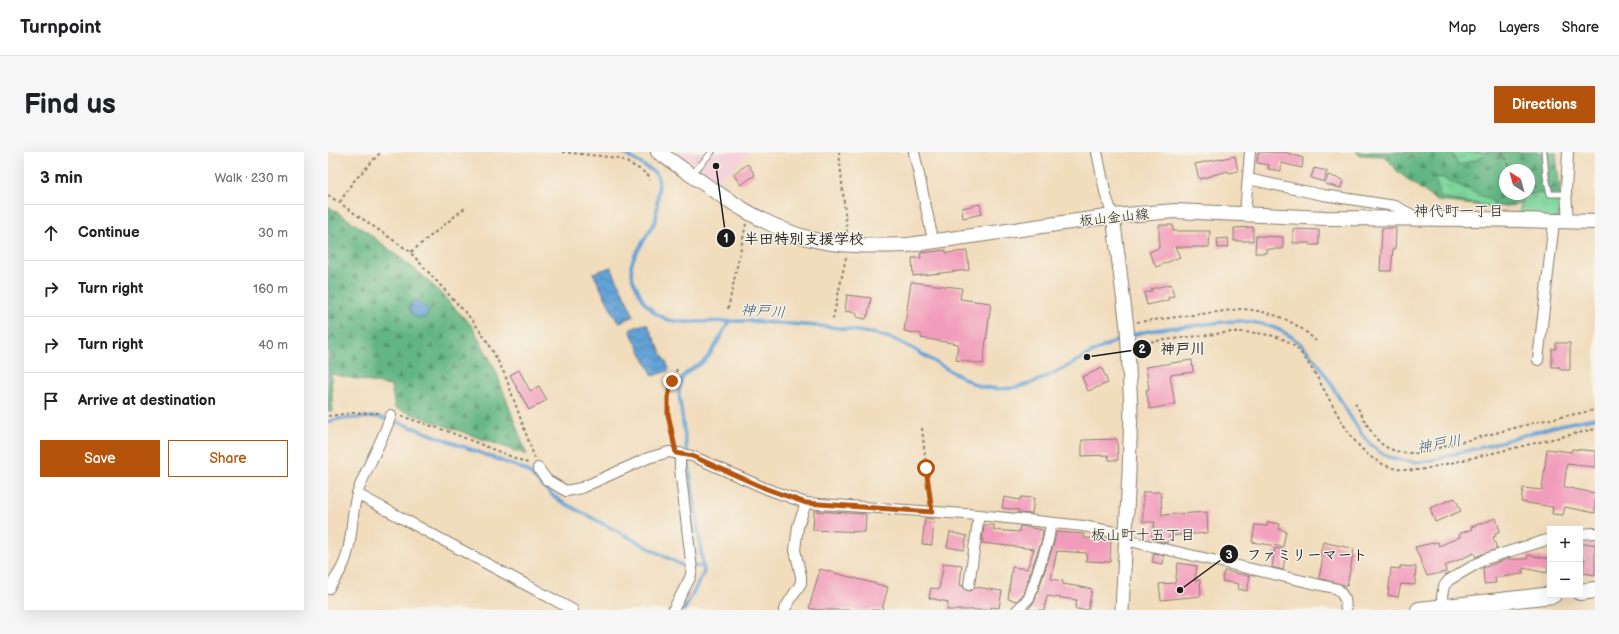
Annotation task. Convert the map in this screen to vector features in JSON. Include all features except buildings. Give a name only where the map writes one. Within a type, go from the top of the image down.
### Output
[{"type":"main road","name":"板山金山線","points":[[658,152],[750,213],[767,222],[810,239],[837,244],[877,246],[908,244],[1112,216],[1175,211],[1244,213],[1325,218],[1418,218],[1595,222]]},
{"type":"main road","points":[[1583,592],[1595,590]]},
{"type":"main road","points":[[1419,610],[1496,606],[1547,596]]},
{"type":"street","points":[[914,152],[932,240]]},
{"type":"street","points":[[1097,152],[1106,196],[1112,216],[1128,345],[1131,410],[1122,610]]},
{"type":"street","points":[[1244,213],[1250,152]]},
{"type":"street","points":[[1538,360],[1566,194],[1568,152]]},
{"type":"street","points":[[1248,179],[1323,195],[1395,206],[1418,218]]},
{"type":"street","points":[[328,589],[338,576],[347,556],[352,512],[357,494],[384,436],[391,415]]},
{"type":"street","points":[[538,468],[548,480],[566,491],[581,488],[648,458],[669,452],[678,453],[692,456],[767,489],[806,503],[932,512],[1083,526],[1338,589],[1345,599],[1346,610]]},
{"type":"street","points":[[673,610],[690,578],[692,569],[678,453]]},
{"type":"street","points":[[357,494],[573,610]]},
{"type":"street","points":[[784,610],[801,583],[801,576],[796,560],[795,550],[798,526],[806,503]]},
{"type":"street","points":[[969,585],[980,516]]},
{"type":"street","points":[[1018,610],[1029,598],[1048,541],[1051,524]]},
{"type":"street","points":[[1583,534],[1595,533]]},
{"type":"street","points":[[1443,608],[1442,596],[1444,586],[1449,580],[1484,559],[1547,539]]},
{"type":"lane","points":[[691,175],[712,152]]},
{"type":"lane","points":[[1544,152],[1546,176],[1550,194],[1566,194]]},
{"type":"path","points":[[340,203],[352,183],[380,152]]},
{"type":"path","points":[[562,152],[619,158],[641,170],[649,176],[650,180]]},
{"type":"path","points":[[1502,152],[1508,164]]},
{"type":"path","points":[[328,195],[410,252],[473,321],[489,344],[505,375],[538,468]]},
{"type":"path","points":[[410,252],[466,208]]},
{"type":"path","points":[[728,309],[750,213]]},
{"type":"path","points":[[1126,326],[1241,309],[1254,310],[1267,312],[1293,323],[1305,330],[1316,341]]},
{"type":"path","points":[[1128,345],[1232,332],[1248,332],[1280,338],[1294,346],[1306,360],[1319,380],[1335,411],[1362,450],[1376,462],[1403,471],[1425,469],[1595,429]]},
{"type":"path","points":[[677,369],[668,397],[668,414],[678,453]]},
{"type":"path","points":[[1355,403],[1379,443],[1396,452],[1407,453],[1419,453],[1541,421],[1595,410]]},
{"type":"path","points":[[328,416],[368,413],[401,416],[509,454],[538,468]]},
{"type":"path","points":[[922,428],[932,512]]},
{"type":"shaded area","points":[[677,152],[750,152],[719,180]]},
{"type":"green space","points":[[1356,152],[1556,152],[1560,193],[1535,200],[1535,164],[1499,164],[1499,200],[1534,200],[1516,205],[1495,207],[1437,201],[1398,172],[1385,156],[1360,155]]},
{"type":"green space","points":[[1452,152],[1488,152],[1478,159],[1458,165]]},
{"type":"green space","points":[[1435,177],[1443,178],[1494,202],[1493,207],[1441,198]]},
{"type":"green space","points":[[1560,193],[1560,219],[1516,220],[1523,200],[1535,200],[1535,194]]},
{"type":"green space","points":[[328,206],[367,232],[427,279],[472,326],[495,369],[527,455],[395,408],[391,386],[331,374],[333,411],[328,412]]},
{"type":"water","points":[[611,267],[634,316],[620,322],[617,321],[593,273]]},
{"type":"water","points":[[417,300],[429,311],[427,316],[424,318],[416,317],[410,310],[410,306],[413,301]]},
{"type":"water","points":[[647,324],[669,368],[668,371],[653,376],[630,331],[631,329]]},
{"type":"waterway","name":"神戸川","points":[[622,152],[651,170],[657,175],[659,182],[656,220],[634,257],[631,266],[633,280],[644,302],[655,313],[668,320],[684,322],[749,321],[832,327],[877,334],[896,340],[910,347],[978,386],[998,389],[1017,387],[1035,382],[1053,374],[1106,345],[1124,338]]},
{"type":"waterway","name":"神戸川","points":[[1130,336],[1155,330],[1233,321],[1259,323],[1276,329],[1291,336],[1314,359],[1368,442],[1381,453],[1389,457],[1406,461],[1421,462],[1432,460],[1560,425],[1595,418]]},
{"type":"waterway","points":[[684,610],[704,572],[679,394],[680,385],[684,375],[708,357],[729,322]]},
{"type":"waterway","points":[[328,422],[338,419],[378,417],[403,424],[526,470],[552,495],[562,502],[685,567],[703,566]]},
{"type":"place","name":"半田特別支援学校","points":[[716,166]]},
{"type":"place","name":"神戸川","points":[[1087,357]]},
{"type":"place","name":"ファミリーマート","points":[[1180,590]]},
{"type":"district","name":"神代町一丁目","points":[[1459,211]]},
{"type":"district","name":"板山町十五丁目","points":[[1143,535]]},
{"type":"route","points":[[672,381],[668,397],[668,414],[676,453],[692,456],[767,489],[806,503],[932,512],[926,468]]}]
